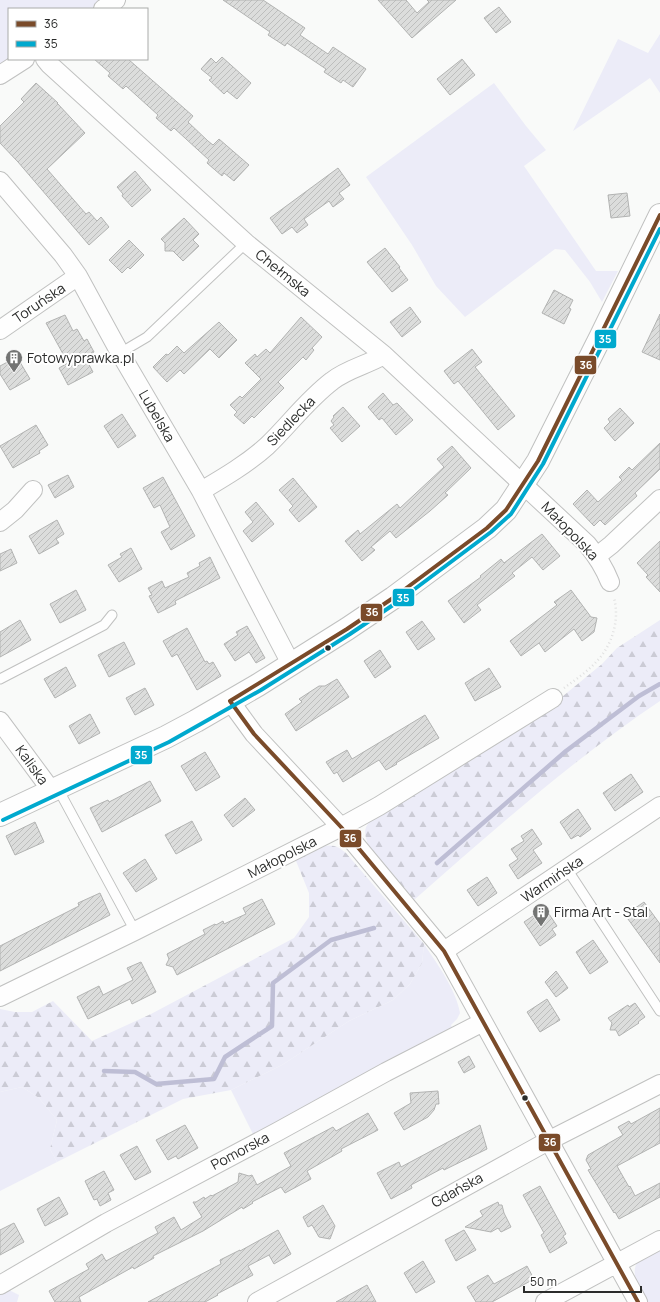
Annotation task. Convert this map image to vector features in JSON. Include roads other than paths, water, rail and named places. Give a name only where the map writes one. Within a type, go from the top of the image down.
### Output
[{"type":"street","points":[[104,8],[116,0]]},
{"type":"street","points":[[0,75],[23,60]]},
{"type":"street","name":"Chełmska","points":[[46,60],[246,243],[384,355],[523,484]]},
{"type":"street","name":"Lubelska","points":[[0,181],[63,255],[78,276],[120,353],[201,491],[291,664]]},
{"type":"street","points":[[0,815],[166,737],[230,701],[347,629],[393,598],[487,528],[506,510],[538,461],[660,215]]},
{"type":"street","name":"Toruńska","points":[[0,330],[78,276]]},
{"type":"street","name":"Siedlecka","points":[[201,491],[258,454],[318,392],[333,380],[346,372],[374,361],[384,355]]},
{"type":"street","name":"Małopolska","points":[[523,484],[587,544],[597,556],[610,582]]},
{"type":"street","points":[[0,522],[15,510],[33,490]]},
{"type":"street","points":[[597,556],[611,545],[660,499]]},
{"type":"street","name":"Małopolska","points":[[0,997],[135,931],[380,806],[553,698]]},
{"type":"street","points":[[230,701],[254,734],[341,827],[444,951],[638,1302]]},
{"type":"street","name":"Kaliska","points":[[0,721],[54,789]]},
{"type":"street","name":"Warmińska","points":[[444,951],[660,806]]},
{"type":"street","name":"Pomorska","points":[[0,1284],[106,1223],[386,1072],[483,1022]]},
{"type":"street","name":"Gdańska","points":[[257,1302],[548,1141],[660,1084]]},
{"type":"street","points":[[545,1302],[660,1240]]},
{"type":"lane","points":[[120,353],[147,337],[246,243]]},
{"type":"lane","points":[[0,679],[104,625],[112,615]]},
{"type":"lane","points":[[54,789],[135,931]]},
{"type":"lane","points":[[567,869],[660,1011]]},
{"type":"waterway","points":[[437,863],[566,751],[639,696],[660,684]]},
{"type":"waterway","points":[[104,1071],[135,1072],[156,1084],[214,1079],[225,1057],[272,1026],[273,983],[331,940],[374,928]]},
{"type":"place","name":"Fotowyprawka.pl","points":[[14,373]]},
{"type":"place","name":"Firma Art - Stal","points":[[541,927]]}]
